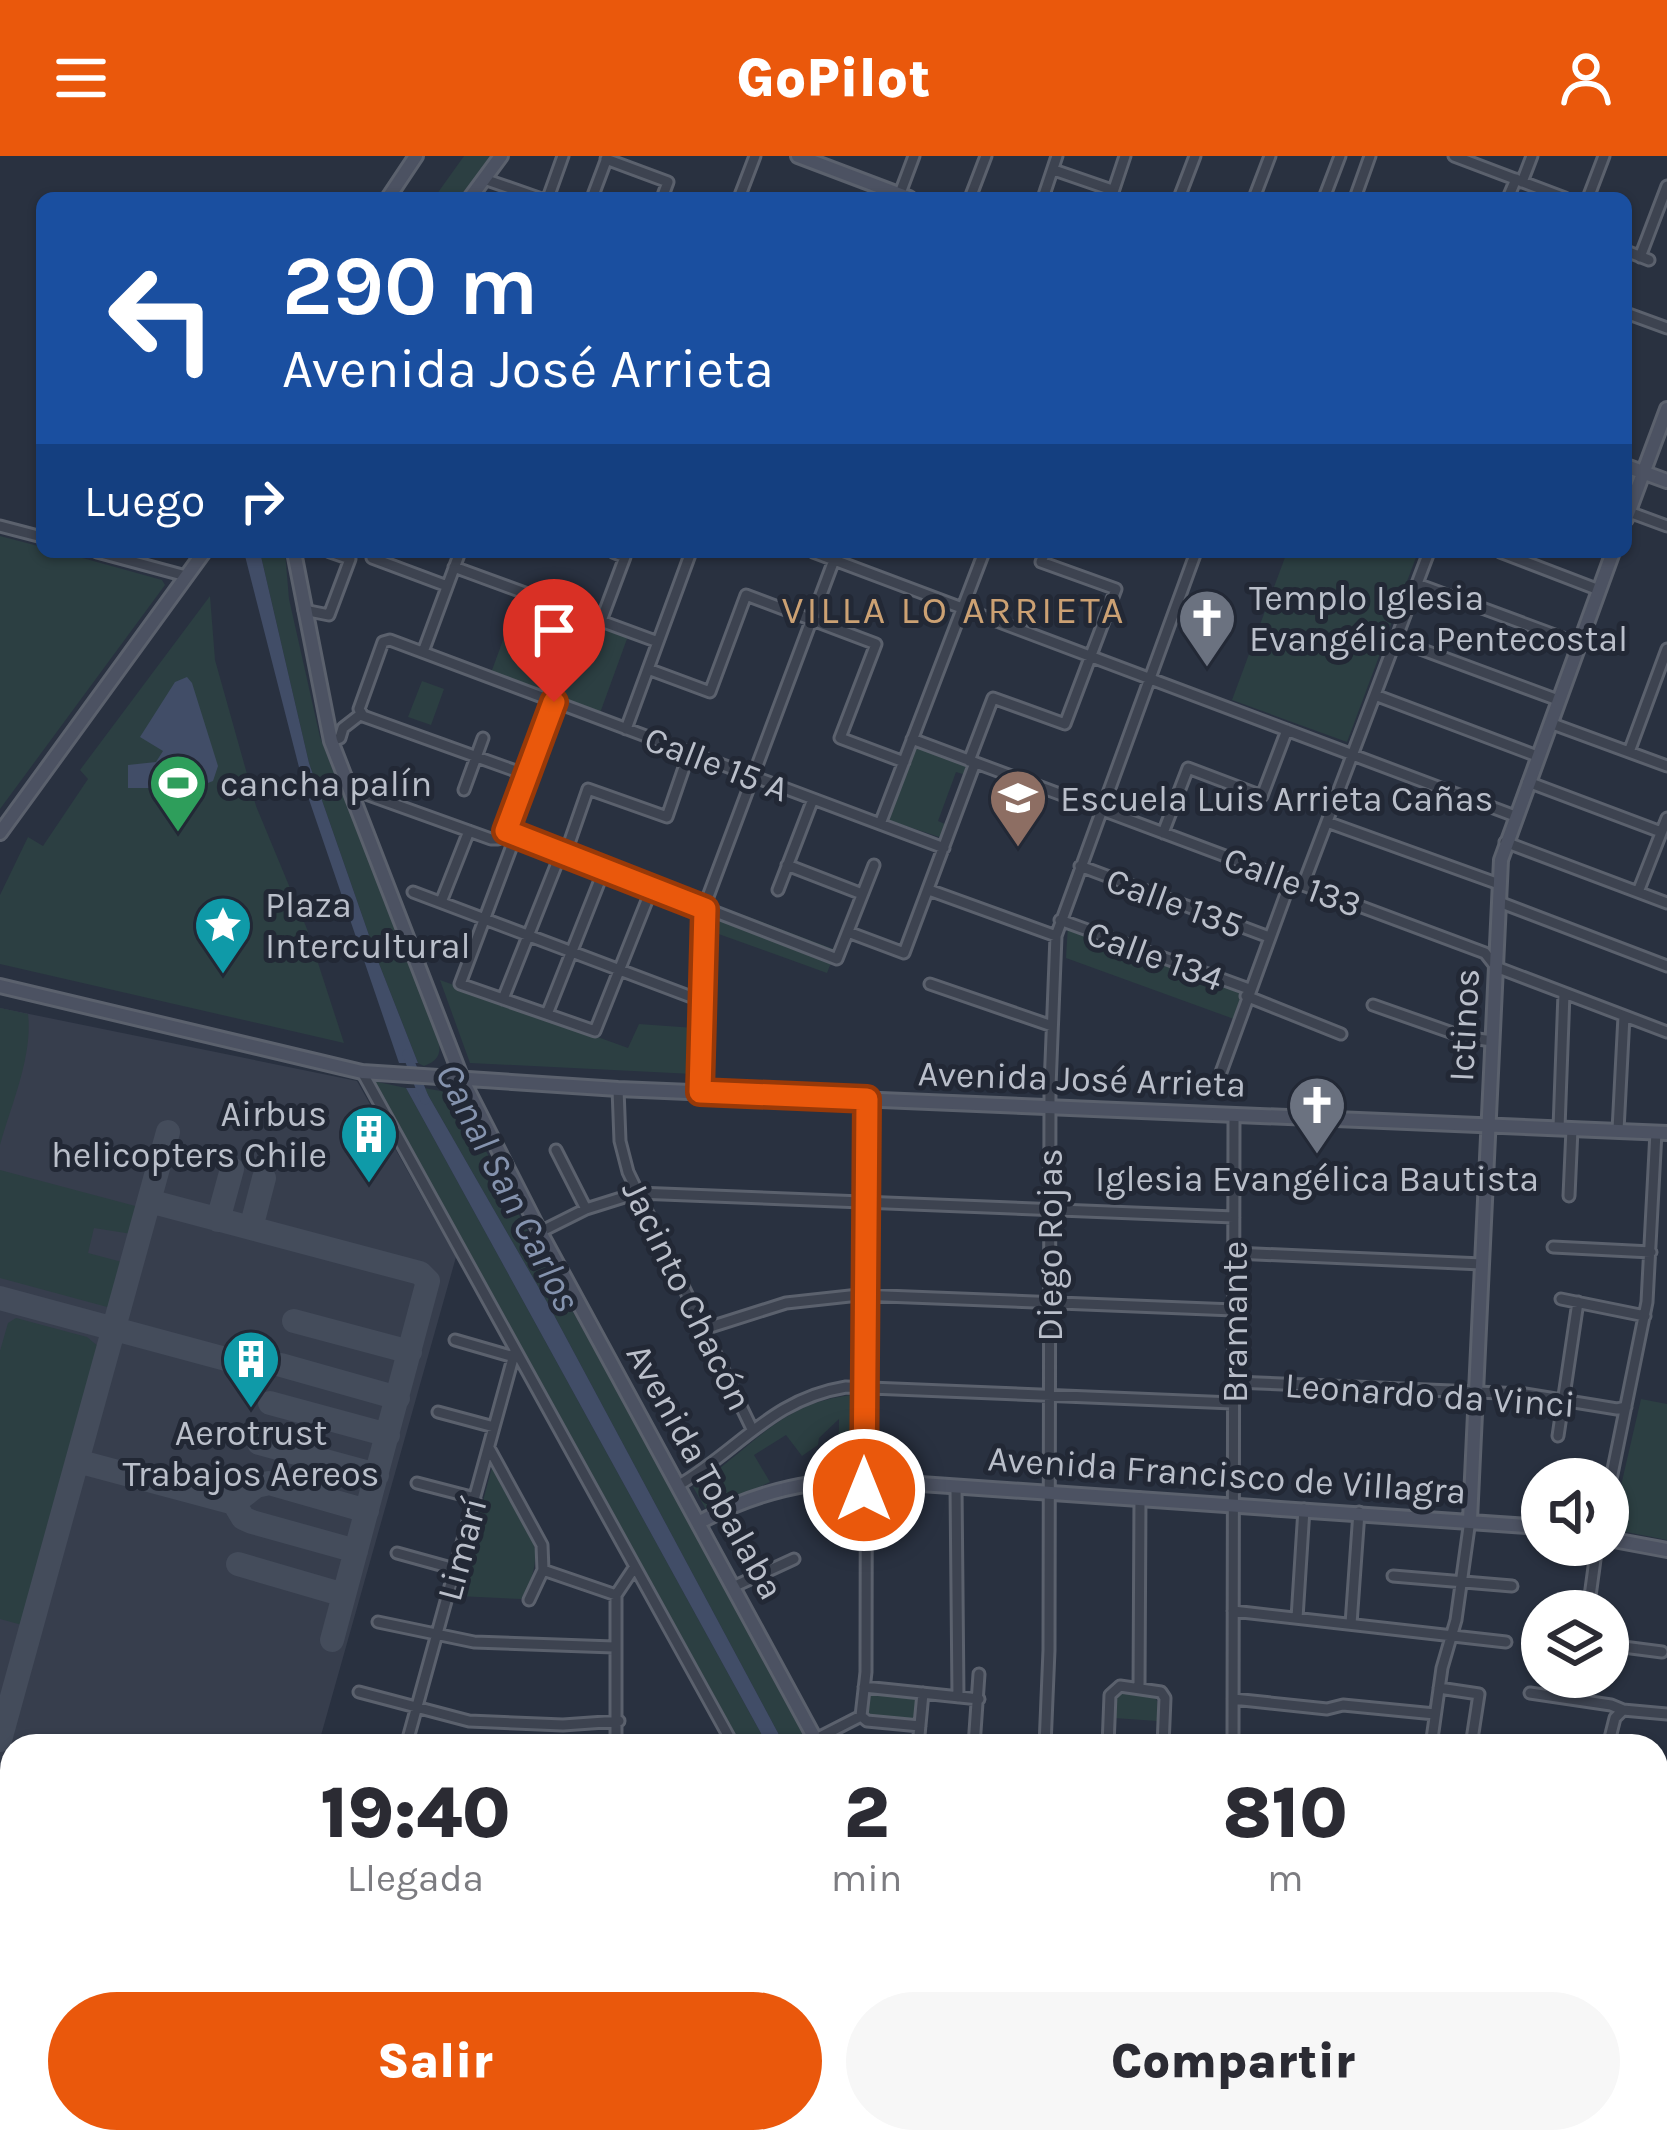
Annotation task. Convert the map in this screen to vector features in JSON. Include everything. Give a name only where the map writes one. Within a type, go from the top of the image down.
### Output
[{"type":"main road","points":[[392,192],[416,156]]},
{"type":"main road","points":[[474,192],[501,156]]},
{"type":"main road","points":[[798,156],[889,192]]},
{"type":"main road","points":[[1632,502],[1667,409]]},
{"type":"main road","points":[[1632,468],[1667,481]]},
{"type":"main road","points":[[0,833],[200,558]]},
{"type":"main road","name":"Avenida Tobalaba","points":[[295,558],[331,741],[462,1079],[813,1734]]},
{"type":"main road","name":"Ictinos","points":[[1470,1520],[1498,902],[1505,842],[1611,558]]},
{"type":"main road","name":"Avenida José Arrieta","points":[[0,986],[362,1072],[618,1089],[1662,1132]]},
{"type":"main road","name":"Avenida Francisco de Villagra","points":[[700,1522],[790,1487],[863,1480],[1521,1525]]},
{"type":"main road","points":[[1629,1543],[1667,1550]]},
{"type":"street","points":[[546,192],[563,156]]},
{"type":"street","points":[[741,192],[755,156]]},
{"type":"street","points":[[903,192],[914,156]]},
{"type":"street","points":[[972,192],[986,156]]},
{"type":"street","points":[[1045,192],[1057,156]]},
{"type":"street","points":[[1113,192],[1125,156]]},
{"type":"street","points":[[1180,192],[1195,156]]},
{"type":"street","points":[[1256,192],[1270,156]]},
{"type":"street","points":[[1326,192],[1340,156]]},
{"type":"street","points":[[1357,192],[1370,156]]},
{"type":"street","points":[[1454,156],[1550,192]]},
{"type":"street","points":[[1512,192],[1532,156]]},
{"type":"street","points":[[1590,192],[1604,156]]},
{"type":"street","points":[[594,192],[607,157],[668,182],[664,192]]},
{"type":"street","points":[[1054,170],[1107,192]]},
{"type":"street","points":[[484,178],[525,192]]},
{"type":"street","points":[[1632,253],[1644,258],[1667,186]]},
{"type":"street","points":[[1632,315],[1667,328]]},
{"type":"street","points":[[1632,516],[1667,526]]},
{"type":"street","points":[[0,526],[36,535]]},
{"type":"street","points":[[119,558],[186,576]]},
{"type":"street","points":[[304,610],[329,615],[347,558]]},
{"type":"street","points":[[372,558],[447,586]]},
{"type":"street","points":[[361,714],[383,642],[422,652],[458,558]]},
{"type":"street","points":[[602,621],[625,558]]},
{"type":"street","points":[[626,729],[689,558]]},
{"type":"street","points":[[700,1092],[705,909],[835,558]]},
{"type":"street","points":[[841,558],[1515,816]]},
{"type":"street","points":[[880,824],[982,558]]},
{"type":"street","points":[[848,932],[904,953],[993,698],[1065,724],[1116,589],[1045,558]]},
{"type":"street","name":"Diego Rojas","points":[[1045,1734],[1049,1106],[1056,936],[1194,558]]},
{"type":"street","points":[[1303,885],[1427,558]]},
{"type":"street","points":[[1516,558],[1600,590]]},
{"type":"street","points":[[454,567],[658,642]]},
{"type":"street","points":[[1417,584],[1579,644]]},
{"type":"street","points":[[648,669],[710,692],[746,596],[876,644],[840,739],[904,762]]},
{"type":"street","points":[[1396,640],[1558,700]]},
{"type":"street","points":[[1629,752],[1667,649]]},
{"type":"street","name":"Calle 15 A","points":[[422,652],[944,848]]},
{"type":"street","points":[[1375,695],[1538,756]]},
{"type":"street","points":[[554,702],[460,984],[595,1031],[652,888]]},
{"type":"street","points":[[331,741],[340,738],[361,714]]},
{"type":"street","points":[[361,714],[527,775]]},
{"type":"street","points":[[1550,722],[1667,766]]},
{"type":"street","points":[[1163,833],[1188,768],[1262,796],[1287,730]]},
{"type":"street","points":[[464,790],[483,738]]},
{"type":"street","name":"Calle 133","points":[[912,740],[1484,952],[1496,967],[1667,1032]]},
{"type":"street","points":[[503,999],[588,789],[667,817],[689,753]]},
{"type":"street","points":[[1528,782],[1661,832]]},
{"type":"street","points":[[352,797],[363,794],[490,839],[511,833],[837,959],[874,865]]},
{"type":"street","points":[[778,890],[812,799]]},
{"type":"street","points":[[1638,892],[1667,818]]},
{"type":"street","points":[[1327,822],[1499,884]]},
{"type":"street","points":[[441,902],[469,831]]},
{"type":"street","points":[[1505,842],[1667,903]]},
{"type":"street","points":[[787,866],[862,894]]},
{"type":"street","name":"Calle 135","points":[[1080,866],[1269,937]]},
{"type":"street","points":[[547,1014],[604,870]]},
{"type":"street","points":[[1216,1086],[1291,880]]},
{"type":"street","points":[[929,890],[1056,936]]},
{"type":"street","points":[[413,892],[702,1001]]},
{"type":"street","points":[[1498,902],[1667,967]]},
{"type":"street","name":"Calle 134","points":[[1060,920],[1341,1034]]},
{"type":"street","points":[[929,984],[1052,1026]]},
{"type":"street","points":[[1564,993],[1569,1196]]},
{"type":"street","points":[[1373,1005],[1464,1037],[1492,1041]]},
{"type":"street","points":[[1618,1130],[1624,1016]]},
{"type":"street","points":[[362,1072],[727,1734]]},
{"type":"street","name":"Jacinto Chacón","points":[[618,1089],[620,1142],[638,1193],[752,1429]]},
{"type":"street","points":[[861,1716],[867,1633],[863,1480],[867,1099]]},
{"type":"street","name":"Bramante","points":[[1233,1734],[1234,1114]]},
{"type":"street","points":[[1615,1458],[1645,1316],[1662,1132]]},
{"type":"street","points":[[556,1150],[586,1209]]},
{"type":"street","points":[[540,1232],[586,1209],[638,1193],[1234,1217]]},
{"type":"street","points":[[1553,1246],[1651,1252]]},
{"type":"street","points":[[1234,1253],[1482,1264]]},
{"type":"street","points":[[704,1329],[786,1303],[865,1295],[1234,1310]]},
{"type":"street","points":[[1561,1299],[1645,1316]]},
{"type":"street","points":[[1558,1436],[1578,1302]]},
{"type":"street","points":[[455,1340],[515,1354]]},
{"type":"street","name":"Limarí","points":[[409,1734],[515,1354]]},
{"type":"street","name":"Leonardo da Vinci","points":[[1234,1382],[1477,1393],[1626,1407]]},
{"type":"street","name":"Leonardo da Vinci","points":[[680,1485],[719,1461],[752,1429],[802,1399],[831,1390],[864,1387],[1233,1403]]},
{"type":"street","points":[[438,1412],[494,1427]]},
{"type":"street","points":[[489,1448],[542,1545],[543,1570],[529,1600]]},
{"type":"street","points":[[417,1483],[475,1498]]},
{"type":"street","points":[[956,1486],[958,1697]]},
{"type":"street","points":[[1139,1688],[1140,1498]]},
{"type":"street","points":[[1297,1618],[1304,1509]]},
{"type":"street","points":[[1351,1624],[1359,1512]]},
{"type":"street","points":[[1432,1734],[1470,1520]]},
{"type":"street","points":[[397,1553],[455,1569]]},
{"type":"street","points":[[735,1586],[794,1559]]},
{"type":"street","points":[[617,1734],[616,1595],[634,1568]]},
{"type":"street","points":[[543,1570],[616,1595]]},
{"type":"street","points":[[1393,1576],[1512,1586]]},
{"type":"street","points":[[1233,1611],[1506,1642]]},
{"type":"street","points":[[378,1622],[436,1637],[525,1646],[614,1647]]},
{"type":"street","points":[[1629,1648],[1662,1652]]},
{"type":"street","points":[[975,1734],[979,1674]]},
{"type":"street","points":[[1108,1734],[1110,1694],[1120,1686],[1151,1688],[1165,1698],[1164,1734]]},
{"type":"street","points":[[864,1688],[979,1699]]},
{"type":"street","points":[[1439,1688],[1479,1694],[1473,1734]]},
{"type":"street","points":[[359,1693],[469,1721],[563,1725],[619,1721]]},
{"type":"street","points":[[919,1734],[923,1693]]},
{"type":"street","points":[[1564,1698],[1667,1714]]},
{"type":"street","points":[[1233,1699],[1435,1714]]},
{"type":"street","points":[[1611,1734],[1623,1710]]},
{"type":"street","points":[[832,1734],[861,1716]]},
{"type":"street","points":[[861,1716],[866,1721],[920,1726]]},
{"type":"shaded area","points":[[464,156],[495,156],[469,192],[438,192]]},
{"type":"shaded area","points":[[0,536],[36,545],[36,558],[83,558],[162,580],[165,585],[0,809]]},
{"type":"shaded area","points":[[246,558],[261,558],[309,763],[418,1063],[399,1063],[302,779]]},
{"type":"shaded area","points":[[261,558],[286,558],[289,599],[320,737],[438,1036],[438,1054],[424,1066],[418,1063],[378,961],[309,763]]},
{"type":"shaded area","points":[[1285,558],[1416,558],[1347,742],[1232,700]]},
{"type":"shaded area","points":[[210,596],[215,660],[256,806],[307,929],[344,1043],[0,964],[0,895],[28,837],[43,846],[88,779],[80,770]]},
{"type":"shaded area","points":[[519,596],[628,636],[600,713],[491,673]]},
{"type":"shaded area","points":[[187,677],[218,766],[213,781],[195,788],[128,788],[128,765],[156,762],[163,751],[140,737],[175,682]]},
{"type":"shaded area","points":[[422,681],[444,689],[431,725],[408,717]]},
{"type":"shaded area","points":[[915,745],[970,764],[966,775],[956,772],[938,821],[947,825],[942,838],[888,820]]},
{"type":"shaded area","points":[[714,904],[836,950],[827,973],[713,932]]},
{"type":"shaded area","points":[[1068,925],[1245,991],[1234,1019],[1066,958]]},
{"type":"shaded area","points":[[440,980],[628,1048],[639,1024],[695,1028],[693,1074],[470,1063]]},
{"type":"shaded area","points":[[0,1008],[357,1081],[456,1257],[321,1734],[0,1734]]},
{"type":"shaded area","points":[[0,1008],[28,1014],[29,1030],[0,1145]]},
{"type":"shaded area","points":[[373,1081],[406,1088],[761,1734],[735,1734]]},
{"type":"shaded area","points":[[406,1088],[424,1088],[547,1302],[779,1734],[761,1734]]},
{"type":"shaded area","points":[[424,1088],[452,1093],[460,1101],[809,1734],[779,1734],[547,1302]]},
{"type":"shaded area","points":[[0,1170],[139,1207],[132,1234],[94,1228],[88,1253],[122,1262],[111,1308],[0,1278]]},
{"type":"shaded area","points":[[16,1318],[87,1337],[99,1347],[22,1625],[0,1619],[0,1351],[8,1323]]},
{"type":"shaded area","points":[[853,1395],[855,1472],[838,1477],[839,1419],[802,1456],[786,1435],[754,1455],[770,1482],[707,1511],[693,1487],[785,1417],[827,1399]]},
{"type":"shaded area","points":[[1641,1399],[1667,1404],[1667,1540],[1629,1533],[1627,1458]]},
{"type":"shaded area","points":[[493,1463],[523,1514],[534,1546],[531,1579],[521,1599],[458,1596]]},
{"type":"shaded area","points":[[869,1690],[920,1697],[918,1721],[882,1720],[867,1714]]},
{"type":"shaded area","points":[[1129,1691],[1153,1694],[1157,1721],[1114,1718],[1115,1695]]},
{"type":"waterway","name":"Canal San Carlos","points":[[407,1054],[425,1100]]},
{"type":"taxiway","points":[[2,1734],[168,1132]]},
{"type":"taxiway","points":[[218,1220],[232,1169]]},
{"type":"taxiway","points":[[251,1228],[264,1178]]},
{"type":"taxiway","points":[[149,1201],[420,1273],[428,1281],[332,1640]]},
{"type":"taxiway","points":[[0,1298],[248,1365]]},
{"type":"taxiway","points":[[294,1321],[410,1352]]},
{"type":"taxiway","points":[[281,1365],[398,1398]]},
{"type":"taxiway","points":[[270,1403],[388,1435]]},
{"type":"taxiway","points":[[259,1443],[377,1475]]},
{"type":"taxiway","points":[[77,1461],[234,1503],[243,1518],[252,1522],[356,1551]]},
{"type":"taxiway","points":[[234,1503],[256,1486],[269,1483],[367,1511]]},
{"type":"taxiway","points":[[238,1564],[344,1595]]},
{"type":"place","name":"Templo Iglesia Evangélica Pentecostal","points":[[1207,669]]},
{"type":"place","name":"cancha palín","points":[[178,834]]},
{"type":"place","name":"Escuela Luis Arrieta Cañas","points":[[1018,849]]},
{"type":"place","name":"Plaza Intercultural","points":[[223,976]]},
{"type":"place","name":"Iglesia Evangélica Bautista","points":[[1317,1156]]},
{"type":"place","name":"Airbus helicopters Chile","points":[[369,1185]]},
{"type":"place","name":"Aerotrust Trabajos Aereos","points":[[251,1410]]},
{"type":"district","name":"VILLA LO ARRIETA","points":[[954,609]]},
{"type":"route","points":[[554,702],[506,831],[705,909],[700,1092],[867,1099],[864,1490]]}]
